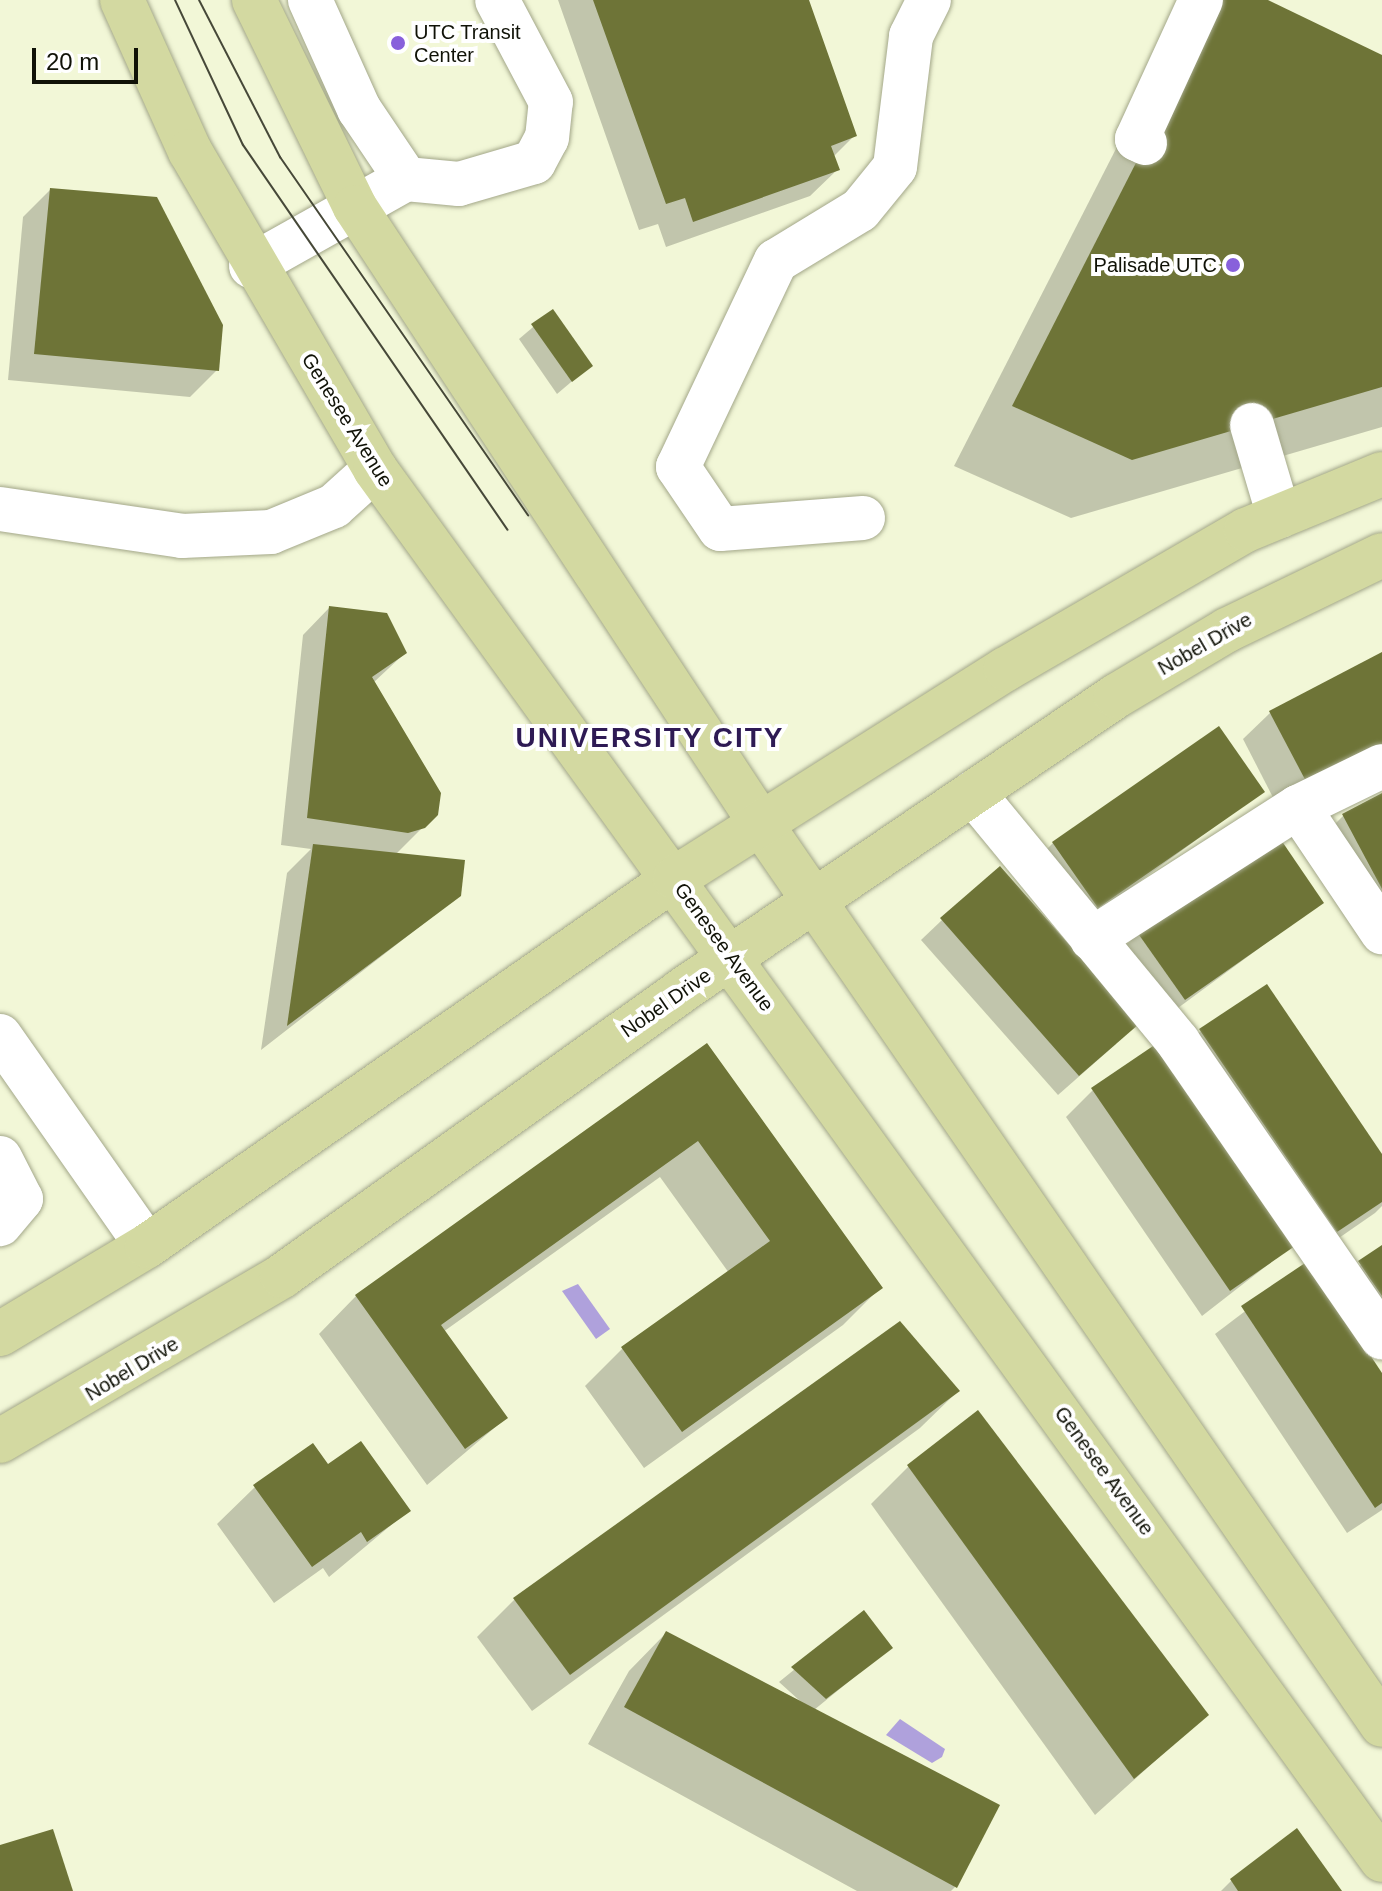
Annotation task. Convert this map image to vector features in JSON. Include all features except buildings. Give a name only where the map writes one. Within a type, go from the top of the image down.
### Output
[{"type":"main road","name":"Genesee Avenue","points":[[122,0],[190,151],[251,266],[375,469],[734,955],[1382,1860]]},
{"type":"main road","points":[[254,0],[355,207],[761,824],[1382,1725]]},
{"type":"main road","points":[[0,1334],[147,1246],[675,878],[1006,669],[1279,516],[1382,474]]},
{"type":"main road","name":"Nobel Drive","points":[[0,1441],[282,1276],[734,955],[973,793],[1227,630],[1382,555]]},
{"type":"lane","points":[[310,0],[359,109],[406,179]]},
{"type":"lane","points":[[251,266],[406,179],[459,184],[534,162],[547,138],[551,102],[497,0]]},
{"type":"lane","points":[[1145,143],[1137,139],[1201,0]]},
{"type":"lane","points":[[863,518],[720,529],[678,467],[776,261],[860,210],[895,167],[912,12]]},
{"type":"lane","points":[[1252,425],[1279,516]]},
{"type":"lane","points":[[0,509],[182,536],[271,532],[334,506],[375,469]]},
{"type":"lane","points":[[1092,939],[1298,807],[1382,766]]},
{"type":"lane","points":[[973,793],[1178,1042],[1382,1338]]},
{"type":"lane","points":[[1298,807],[1382,932]]},
{"type":"lane","points":[[0,1036],[147,1246]]},
{"type":"lane","points":[[0,1158],[21,1199],[0,1224]]},
{"type":"shaded area","points":[[578,1284],[610,1329],[596,1339],[562,1291]]},
{"type":"shaded area","points":[[900,1719],[945,1749],[942,1757],[932,1763],[886,1735]]},
{"type":"tram line","points":[[175,0],[243,145],[508,530]]},
{"type":"tram line","points":[[199,0],[280,157],[528,515]]},
{"type":"place","name":"UTC Transit Center","points":[[398,43]]},
{"type":"place","name":"Palisade UTC","points":[[1233,265]]},
{"type":"district","name":"UNIVERSITY CITY","points":[[650,738]]}]
